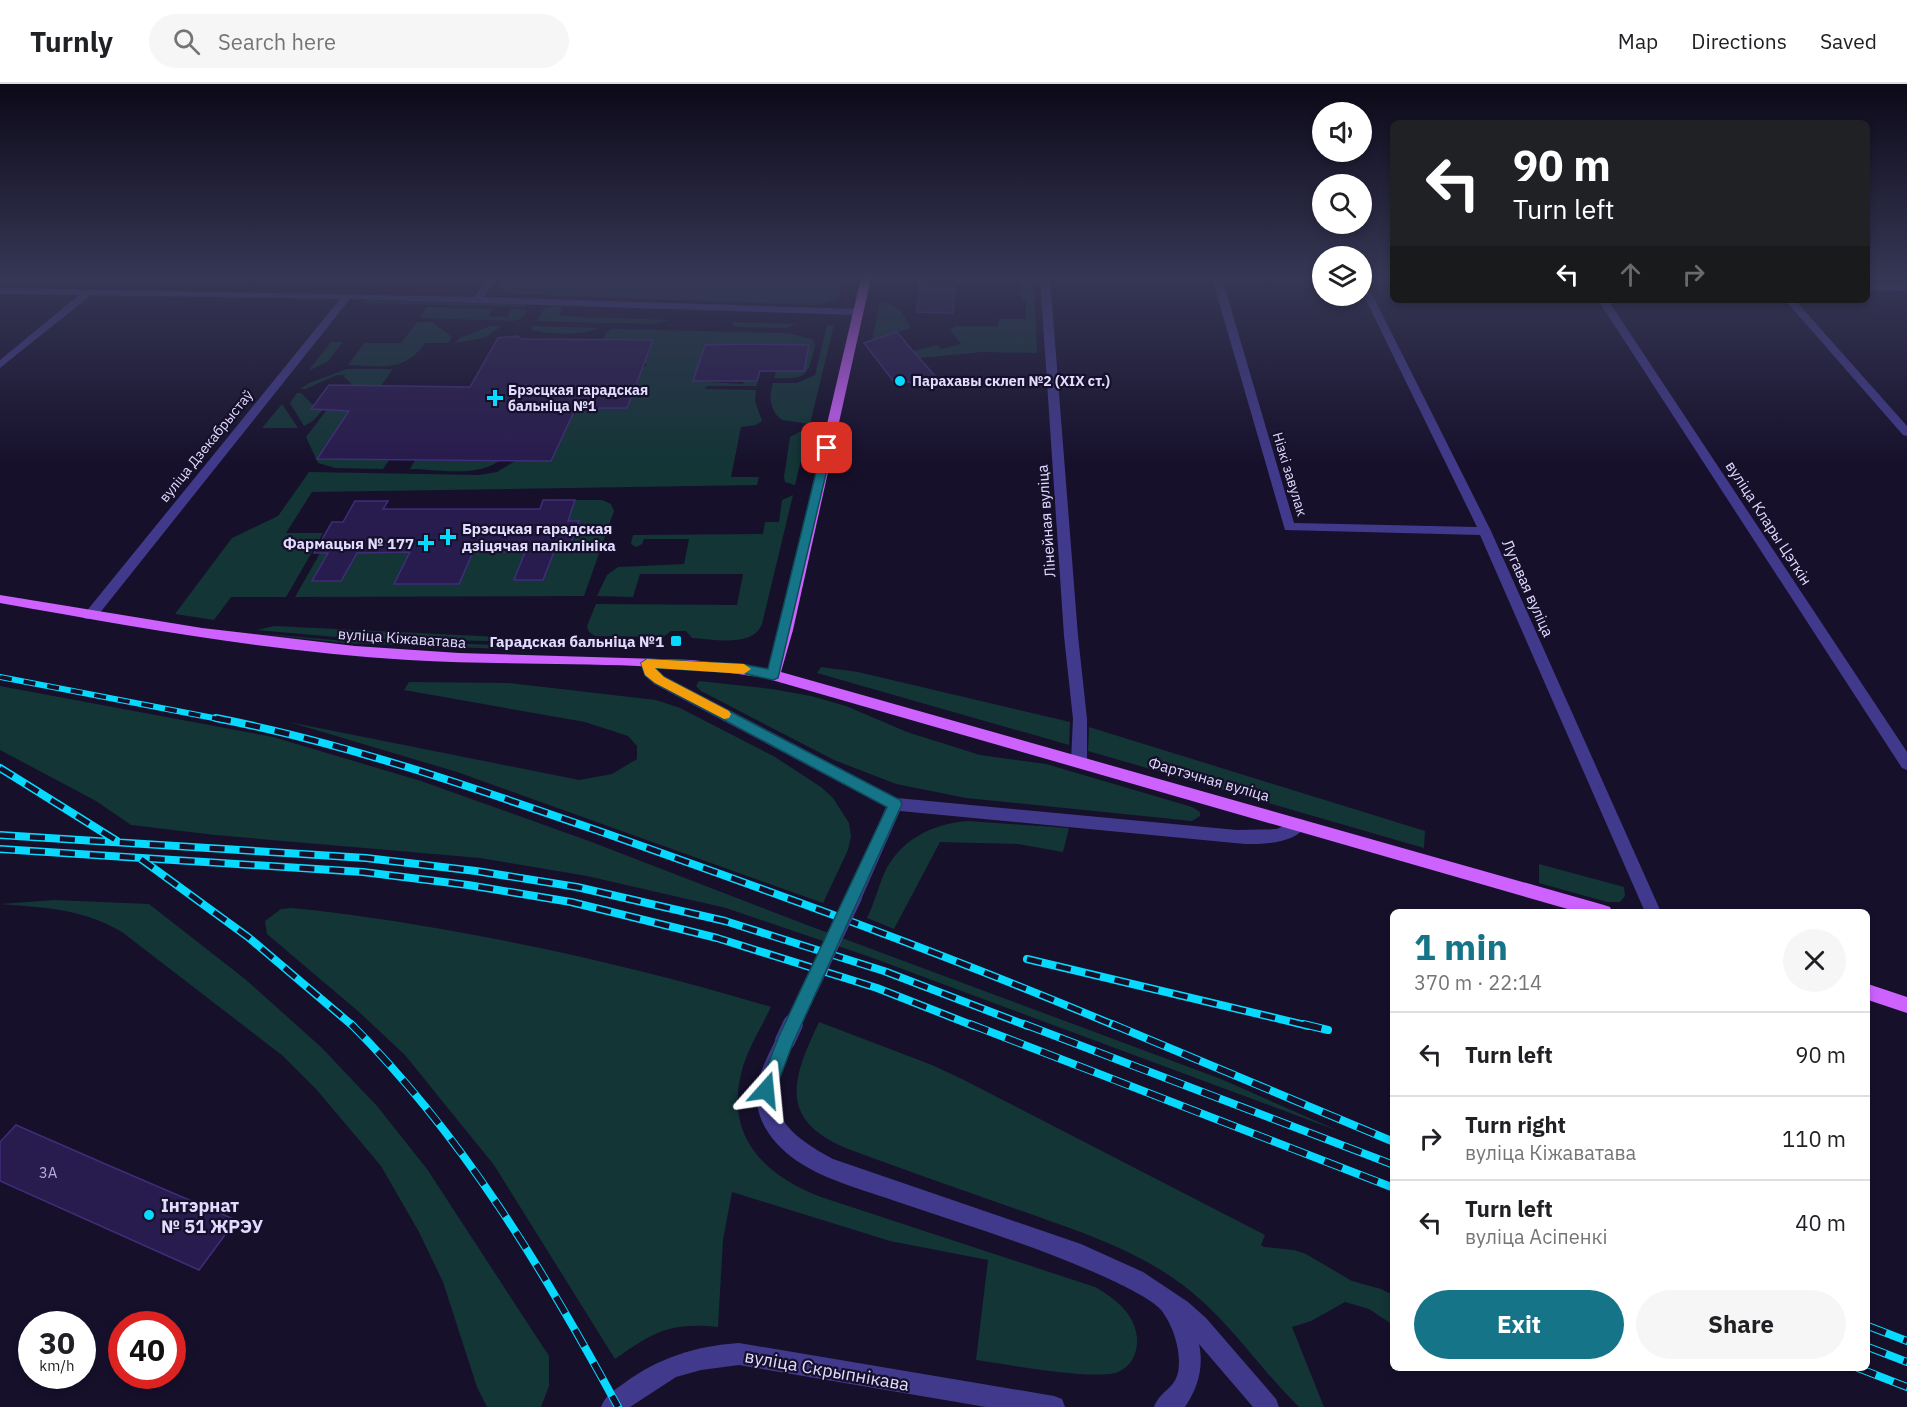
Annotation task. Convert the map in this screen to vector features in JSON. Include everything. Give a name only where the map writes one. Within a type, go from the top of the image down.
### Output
[{"type":"main road","points":[[773,675],[786,630],[852,340]]},
{"type":"main road","name":"вуліца Кіжаватава","points":[[0,600],[240,639],[352,652],[448,658],[647,663],[742,669],[804,683]]},
{"type":"main road","name":"Фартэчная вуліца","points":[[804,683],[1593,909]]},
{"type":"main road","points":[[1870,993],[1907,1005]]},
{"type":"street","points":[[0,365],[31,340]]},
{"type":"street","name":"вуліца Дзекабрыстаў","points":[[90,616],[312,340]]},
{"type":"street","name":"Лінейная вуліца","points":[[1049,340],[1071,636],[1080,719],[1079,762]]},
{"type":"street","name":"Нізкі завулак","points":[[1235,340],[1289,527],[1485,531]]},
{"type":"street","name":"Лугавая вуліца","points":[[1391,340],[1485,531],[1652,909]]},
{"type":"street","name":"вуліца Клары Цэткін","points":[[1629,340],[1907,764]]},
{"type":"street","points":[[1825,340],[1907,433]]},
{"type":"street","points":[[647,663],[650,672],[659,680],[895,804],[1237,837],[1270,837],[1284,834],[1298,825]]},
{"type":"street","points":[[895,804],[770,1077],[766,1090],[767,1106],[772,1122],[780,1135],[809,1158],[829,1168],[1080,1255],[1157,1293],[1197,1326],[1268,1407]]},
{"type":"street","points":[[1157,1293],[1186,1331],[1191,1354],[1189,1375],[1181,1392],[1165,1407]]},
{"type":"street","name":"вуліца Скрыпнікава","points":[[612,1407],[658,1373],[681,1363],[709,1356],[739,1354],[1054,1407]]},
{"type":"green space","points":[[403,340],[450,340],[448,343],[425,343],[409,359],[391,366],[348,365],[364,343],[401,343]]},
{"type":"green space","points":[[458,340],[474,340],[455,343]]},
{"type":"green space","points":[[640,340],[812,340],[815,345],[808,370],[793,378],[774,378],[776,371],[804,371],[809,345],[740,343],[705,345],[694,381],[743,384],[744,381],[757,382],[757,386],[707,386],[705,389],[756,390],[755,401],[762,421],[756,425],[741,427],[731,477],[759,477],[757,485],[312,492],[286,533],[323,533],[286,597],[231,597],[214,620],[175,614],[232,538],[278,516],[309,472],[479,475],[497,472],[515,461],[551,461],[562,437],[520,407],[591,408],[594,411],[600,408],[627,408],[642,368],[647,365],[644,363],[653,340]]},
{"type":"green space","points":[[823,340],[830,340],[810,424],[782,420],[772,408],[773,383],[797,383],[815,375]]},
{"type":"green space","points":[[958,340],[1036,340],[1037,353],[982,352],[920,358],[913,351],[937,345],[941,349],[961,344]]},
{"type":"green space","points":[[331,342],[343,342],[327,362],[308,371]]},
{"type":"green space","points":[[347,369],[393,369],[381,386],[367,386],[358,390],[344,377],[345,375],[337,375],[300,389],[309,383]]},
{"type":"green space","points":[[297,393],[301,393],[314,406],[312,409],[322,407],[354,406],[317,458],[389,460],[383,469],[335,468],[318,463],[306,437],[329,407],[325,407],[313,421],[304,426],[290,403]]},
{"type":"green space","points":[[282,404],[298,428],[262,428]]},
{"type":"green space","points":[[808,431],[795,485],[785,482],[790,437],[799,432]]},
{"type":"green space","points":[[499,447],[504,457],[484,468],[459,471],[410,469],[415,460],[492,461]]},
{"type":"green space","points":[[793,495],[762,624],[757,632],[741,639],[721,640],[692,638],[686,631],[671,631],[663,637],[595,636],[589,632],[587,626],[596,604],[737,605],[743,574],[640,574],[633,597],[597,596],[607,575],[618,567],[684,564],[689,539],[644,539],[642,544],[636,547],[631,544],[633,535],[763,534],[765,522],[779,522],[782,500]]},
{"type":"green space","points":[[575,500],[602,500],[611,504],[614,511],[584,596],[295,597],[320,553],[328,553],[313,581],[341,581],[357,553],[410,552],[394,584],[473,552],[525,552],[514,580],[543,580],[553,551],[569,551],[579,521],[568,521]]},
{"type":"green space","points":[[274,626],[541,639],[534,642],[347,638],[257,630]]},
{"type":"green space","points":[[253,633],[345,641],[507,645],[505,649],[344,643]]},
{"type":"green space","points":[[821,667],[858,672],[1070,722],[1069,745],[817,673]]},
{"type":"green space","points":[[699,681],[811,696],[846,706],[907,732],[980,755],[1046,764],[1192,807],[1200,812],[1200,816],[1192,821],[966,798],[896,784],[834,760],[701,691],[696,686]]},
{"type":"green space","points":[[409,682],[509,683],[656,700],[680,708],[775,757],[821,787],[833,798],[849,823],[851,836],[848,850],[823,903],[457,772],[289,722],[579,780],[612,774],[637,759],[637,746],[628,736],[585,722],[404,690]]},
{"type":"green space","points":[[0,686],[273,737],[421,781],[589,841],[1221,1079],[1341,1132],[870,957],[726,908],[587,876],[480,858],[215,835],[131,825],[96,801],[0,750]]},
{"type":"green space","points":[[1089,727],[1425,831],[1424,848],[1088,751]]},
{"type":"green space","points":[[967,821],[1069,828],[1063,852],[1018,844],[940,842],[894,929],[867,918],[884,874],[898,852],[929,830]]},
{"type":"green space","points":[[1539,864],[1624,887],[1625,896],[1620,902],[1607,902],[1539,883]]},
{"type":"green space","points":[[54,900],[149,904],[245,979],[321,1047],[377,1106],[427,1169],[549,1356],[549,1386],[541,1407],[487,1407],[477,1387],[443,1282],[419,1232],[381,1166],[316,1089],[283,1056],[122,932],[92,918],[63,910],[0,904]]},
{"type":"green space","points":[[291,908],[395,921],[537,947],[694,985],[771,1007],[751,1046],[742,1070],[738,1094],[739,1115],[744,1133],[753,1150],[766,1165],[782,1177],[821,1197],[1095,1287],[1116,1301],[1132,1321],[1137,1338],[1133,1358],[1123,1369],[1107,1374],[1050,1371],[976,1360],[988,1260],[890,1241],[732,1192],[723,1240],[718,1327],[687,1326],[663,1331],[615,1359],[494,1165],[405,1055],[359,1012],[267,934],[265,921],[281,909]]},
{"type":"green space","points":[[819,1022],[932,1065],[962,1079],[1265,1235],[1261,1245],[1264,1247],[1294,1250],[1306,1254],[1352,1281],[1390,1294],[1390,1323],[1369,1309],[1345,1302],[1311,1321],[1292,1327],[1324,1407],[1299,1407],[1213,1311],[1180,1283],[1142,1259],[1082,1232],[848,1149],[825,1138],[810,1125],[801,1111],[797,1096],[802,1062]]},
{"type":"building","name":"Брэсцкая гарадская бальніца №1","points":[[497,340],[653,340],[627,408],[600,408],[594,411],[580,399],[551,461],[317,459],[349,411],[311,409],[329,385],[470,387]]},
{"type":"building","points":[[874,340],[904,340],[937,378],[914,384],[903,380],[894,382],[864,343]]},
{"type":"building","points":[[705,345],[809,345],[804,371],[760,371],[757,381],[693,381]]},
{"type":"building","name":"Брэсцкая гарадская дзіцячая паліклініка","points":[[543,500],[575,500],[568,521],[579,521],[568,551],[554,552],[543,580],[514,580],[525,552],[473,552],[459,584],[394,584],[410,552],[357,553],[341,581],[312,581],[328,553],[314,553],[332,522],[343,522],[355,501],[388,501],[383,509],[540,509]]},
{"type":"building","name":"Інтэрнат № 51 ЖРЭУ","points":[[16,1125],[236,1220],[199,1270],[0,1181],[0,1142]]},
{"type":"railway","points":[[0,677],[224,720]]},
{"type":"railway","points":[[216,718],[369,756],[519,804],[869,928],[1116,1026]]},
{"type":"railway","points":[[0,768],[117,841]]},
{"type":"railway","points":[[0,835],[366,858],[476,871],[577,887],[725,921],[884,971],[1028,1026]]},
{"type":"railway","points":[[0,849],[363,872],[468,885],[571,902],[717,938],[877,988],[974,1026]]},
{"type":"railway","points":[[141,859],[248,937],[353,1026]]},
{"type":"railway","points":[[1027,959],[1309,1026]]},
{"type":"railway","points":[[970,1024],[1390,1186]]},
{"type":"railway","points":[[1024,1024],[1390,1163]]},
{"type":"railway","points":[[1112,1024],[1390,1140]]},
{"type":"railway","points":[[1303,1024],[1328,1030]]},
{"type":"railway","points":[[353,1026],[392,1067],[465,1158],[530,1255],[618,1407]]},
{"type":"railway","points":[[1870,1327],[1907,1341]]},
{"type":"railway","points":[[1870,1348],[1907,1362]]},
{"type":"railway","points":[[1866,1371],[1907,1387]]},
{"type":"slow traffic","points":[[724,714],[659,680],[650,672],[647,663],[744,669]]},
{"type":"place","name":"Парахавы склеп №2 (XIX ст.)","points":[[900,381]]},
{"type":"place","name":"Брэсцкая гарадская бальніца №1","points":[[495,398]]},
{"type":"place","name":"Брэсцкая гарадская дзіцячая паліклініка","points":[[448,537]]},
{"type":"place","name":"Фармацыя № 177","points":[[426,543]]},
{"type":"place","name":"Гарадская бальніца №1","points":[[676,641]]},
{"type":"place","name":"Інтэрнат № 51 ЖРЭУ","points":[[149,1215]]},
{"type":"route","points":[[766,1090],[774,1065],[854,897],[895,804],[659,680],[650,672],[647,663],[742,669],[773,675],[786,630],[827,448]]}]
